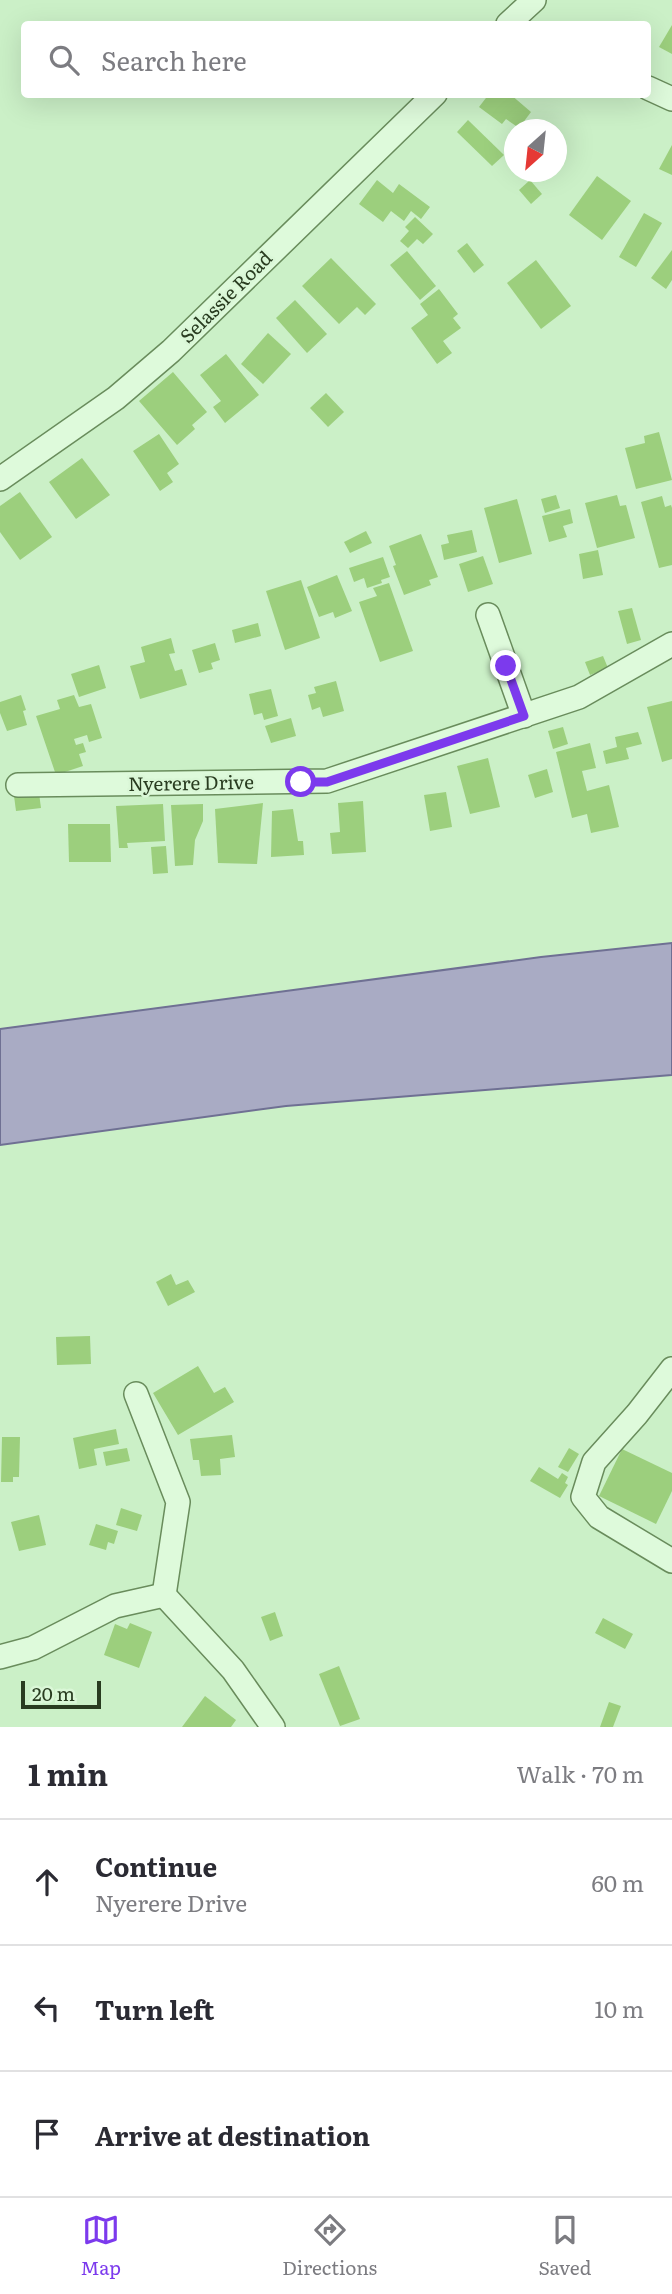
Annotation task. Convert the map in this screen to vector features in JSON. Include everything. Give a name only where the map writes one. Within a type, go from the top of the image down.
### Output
[{"type":"street","points":[[511,21],[534,0]]},
{"type":"street","points":[[651,89],[672,99]]},
{"type":"street","name":"Selassie Road","points":[[0,479],[116,398],[171,351],[431,98]]},
{"type":"street","points":[[488,615],[524,716]]},
{"type":"street","name":"Nyerere Drive","points":[[18,785],[327,782],[579,697],[672,644]]},
{"type":"street","points":[[672,1369],[637,1414],[594,1462],[583,1497],[599,1517],[672,1560]]},
{"type":"street","points":[[136,1394],[178,1502],[164,1595]]},
{"type":"street","points":[[0,1657],[33,1648],[115,1606],[164,1595]]},
{"type":"street","points":[[164,1595],[233,1670],[273,1727]]},
{"type":"water","points":[[672,943],[672,1075],[286,1106],[0,1145],[0,1029],[541,957]]},
{"type":"building","points":[[672,25],[672,54],[659,47]]},
{"type":"building","points":[[486,98],[515,98],[531,112],[526,119],[504,119],[502,124],[479,107]]},
{"type":"building","points":[[468,120],[504,155],[492,166],[457,132]]},
{"type":"building","points":[[672,145],[672,175],[659,169]]},
{"type":"building","points":[[597,176],[631,201],[602,240],[569,215]]},
{"type":"building","points":[[377,180],[393,193],[399,184],[430,207],[421,219],[411,211],[404,221],[391,211],[383,222],[359,204]]},
{"type":"building","points":[[532,182],[542,194],[531,204],[519,190]]},
{"type":"building","points":[[644,213],[662,223],[636,267],[619,257]]},
{"type":"building","points":[[415,217],[433,234],[423,244],[417,239],[408,248],[400,241],[409,231],[405,227]]},
{"type":"building","points":[[467,243],[484,265],[474,273],[457,251]]},
{"type":"building","points":[[672,250],[672,280],[666,289],[651,278]]},
{"type":"building","points":[[407,251],[436,286],[420,300],[390,265]]},
{"type":"building","points":[[331,258],[376,304],[365,315],[357,307],[339,324],[302,286]]},
{"type":"building","points":[[536,260],[571,306],[541,329],[507,283]]},
{"type":"building","points":[[439,289],[458,314],[453,318],[461,328],[443,341],[452,353],[437,364],[411,328],[428,315],[420,304]]},
{"type":"building","points":[[295,300],[327,334],[307,353],[276,318]]},
{"type":"building","points":[[268,333],[291,354],[263,384],[241,364]]},
{"type":"building","points":[[226,354],[259,395],[225,423],[213,407],[221,401],[200,375]]},
{"type":"building","points":[[173,372],[207,412],[192,425],[195,429],[177,445],[139,401]]},
{"type":"building","points":[[326,393],[344,412],[328,427],[310,408]]},
{"type":"building","points":[[659,432],[672,480],[636,489],[625,448],[645,443],[644,436]]},
{"type":"building","points":[[159,434],[179,464],[167,473],[173,482],[160,491],[133,451]]},
{"type":"building","points":[[82,458],[110,495],[76,519],[49,482]]},
{"type":"building","points":[[20,492],[52,537],[20,560],[0,532],[0,506]]},
{"type":"building","points":[[556,495],[560,508],[545,513],[541,499]]},
{"type":"building","points":[[617,495],[620,506],[626,505],[635,538],[597,548],[585,503]]},
{"type":"building","points":[[662,496],[665,507],[671,505],[672,508],[672,565],[659,568],[641,502]]},
{"type":"building","points":[[517,499],[532,554],[499,563],[484,508]]},
{"type":"building","points":[[570,509],[573,523],[563,526],[567,537],[549,542],[542,516]]},
{"type":"building","points":[[472,530],[477,552],[444,560],[441,545],[449,543],[447,535]]},
{"type":"building","points":[[366,531],[372,543],[350,553],[344,542]]},
{"type":"building","points":[[421,534],[438,577],[429,580],[431,585],[404,595],[389,546]]},
{"type":"building","points":[[598,550],[603,575],[583,579],[579,554]]},
{"type":"building","points":[[483,556],[493,584],[468,592],[459,564]]},
{"type":"building","points":[[383,557],[390,577],[367,588],[364,578],[354,582],[349,568]]},
{"type":"building","points":[[337,575],[352,611],[335,618],[333,612],[319,617],[307,587]]},
{"type":"building","points":[[301,580],[320,638],[285,650],[266,591]]},
{"type":"building","points":[[389,583],[413,651],[380,662],[359,602],[377,596],[373,588]]},
{"type":"building","points":[[632,608],[641,640],[627,644],[618,611]]},
{"type":"building","points":[[258,623],[261,636],[235,643],[232,630]]},
{"type":"building","points":[[171,638],[175,653],[169,654],[175,671],[182,669],[187,685],[140,699],[130,666],[145,662],[141,647]]},
{"type":"building","points":[[215,643],[220,660],[211,663],[213,669],[199,673],[192,650]]},
{"type":"building","points":[[603,656],[608,668],[590,675],[585,662]]},
{"type":"building","points":[[99,665],[106,688],[79,697],[71,674]]},
{"type":"building","points":[[336,681],[344,711],[323,717],[320,707],[312,710],[308,695],[316,693],[314,687]]},
{"type":"building","points":[[271,689],[278,716],[264,720],[262,713],[254,715],[249,694]]},
{"type":"building","points":[[21,695],[27,725],[7,731],[0,713],[0,702]]},
{"type":"building","points":[[74,695],[79,707],[91,704],[102,738],[89,742],[87,735],[74,739],[76,745],[83,743],[86,752],[79,754],[83,766],[56,775],[36,716],[60,709],[57,700]]},
{"type":"building","points":[[672,701],[672,759],[662,762],[647,707]]},
{"type":"building","points":[[291,718],[296,736],[271,743],[265,726]]},
{"type":"building","points":[[563,727],[568,744],[553,749],[548,731]]},
{"type":"building","points":[[638,732],[642,744],[626,748],[629,759],[606,764],[603,751],[617,747],[615,737]]},
{"type":"building","points":[[590,743],[596,768],[582,771],[587,791],[609,785],[619,827],[591,833],[587,814],[572,818],[556,752]]},
{"type":"building","points":[[488,758],[500,807],[470,814],[457,766]]},
{"type":"building","points":[[547,769],[553,792],[535,798],[528,775]]},
{"type":"building","points":[[446,792],[452,827],[430,831],[424,795]]},
{"type":"building","points":[[39,793],[41,808],[16,811],[14,796]]},
{"type":"building","points":[[363,801],[366,852],[332,854],[330,833],[340,832],[338,803]]},
{"type":"building","points":[[263,803],[257,864],[218,863],[215,809]]},
{"type":"building","points":[[163,804],[165,841],[127,843],[128,848],[119,848],[116,806]]},
{"type":"building","points":[[203,804],[203,821],[195,840],[193,865],[175,866],[171,805]]},
{"type":"building","points":[[293,809],[298,841],[303,841],[304,855],[271,857],[272,811]]},
{"type":"building","points":[[68,824],[110,824],[111,862],[69,862]]},
{"type":"building","points":[[166,846],[168,873],[153,874],[151,847]]},
{"type":"building","points":[[171,1274],[176,1285],[188,1280],[195,1292],[168,1306],[156,1282]]},
{"type":"building","points":[[90,1336],[91,1364],[57,1365],[56,1337]]},
{"type":"building","points":[[198,1366],[214,1393],[225,1387],[234,1402],[178,1435],[153,1393]]},
{"type":"building","points":[[116,1429],[119,1444],[94,1449],[97,1465],[79,1469],[73,1438]]},
{"type":"building","points":[[232,1435],[235,1457],[220,1459],[221,1475],[201,1476],[199,1460],[193,1460],[190,1439]]},
{"type":"building","points":[[2,1437],[20,1437],[19,1477],[13,1477],[13,1482],[1,1482]]},
{"type":"building","points":[[127,1448],[130,1461],[106,1466],[103,1452]]},
{"type":"building","points":[[569,1448],[579,1454],[568,1472],[558,1467]]},
{"type":"building","points":[[622,1449],[672,1473],[672,1491],[656,1524],[599,1496]]},
{"type":"building","points":[[539,1467],[558,1479],[562,1473],[568,1477],[565,1483],[568,1485],[560,1498],[530,1481]]},
{"type":"building","points":[[121,1508],[142,1515],[137,1531],[116,1525]]},
{"type":"building","points":[[39,1515],[46,1545],[19,1551],[11,1522]]},
{"type":"building","points":[[96,1524],[118,1531],[114,1544],[108,1542],[106,1550],[89,1545]]},
{"type":"building","points":[[275,1612],[283,1636],[270,1641],[261,1617]]},
{"type":"building","points":[[603,1618],[633,1634],[625,1649],[595,1633]]},
{"type":"building","points":[[130,1623],[152,1632],[139,1668],[104,1655],[115,1624],[127,1629]]},
{"type":"building","points":[[339,1666],[360,1719],[340,1726],[319,1674]]},
{"type":"building","points":[[205,1696],[236,1720],[231,1727],[182,1727]]},
{"type":"building","points":[[609,1702],[621,1706],[613,1727],[600,1727]]},
{"type":"route","points":[[301,782],[327,782],[524,716],[506,666]]}]
